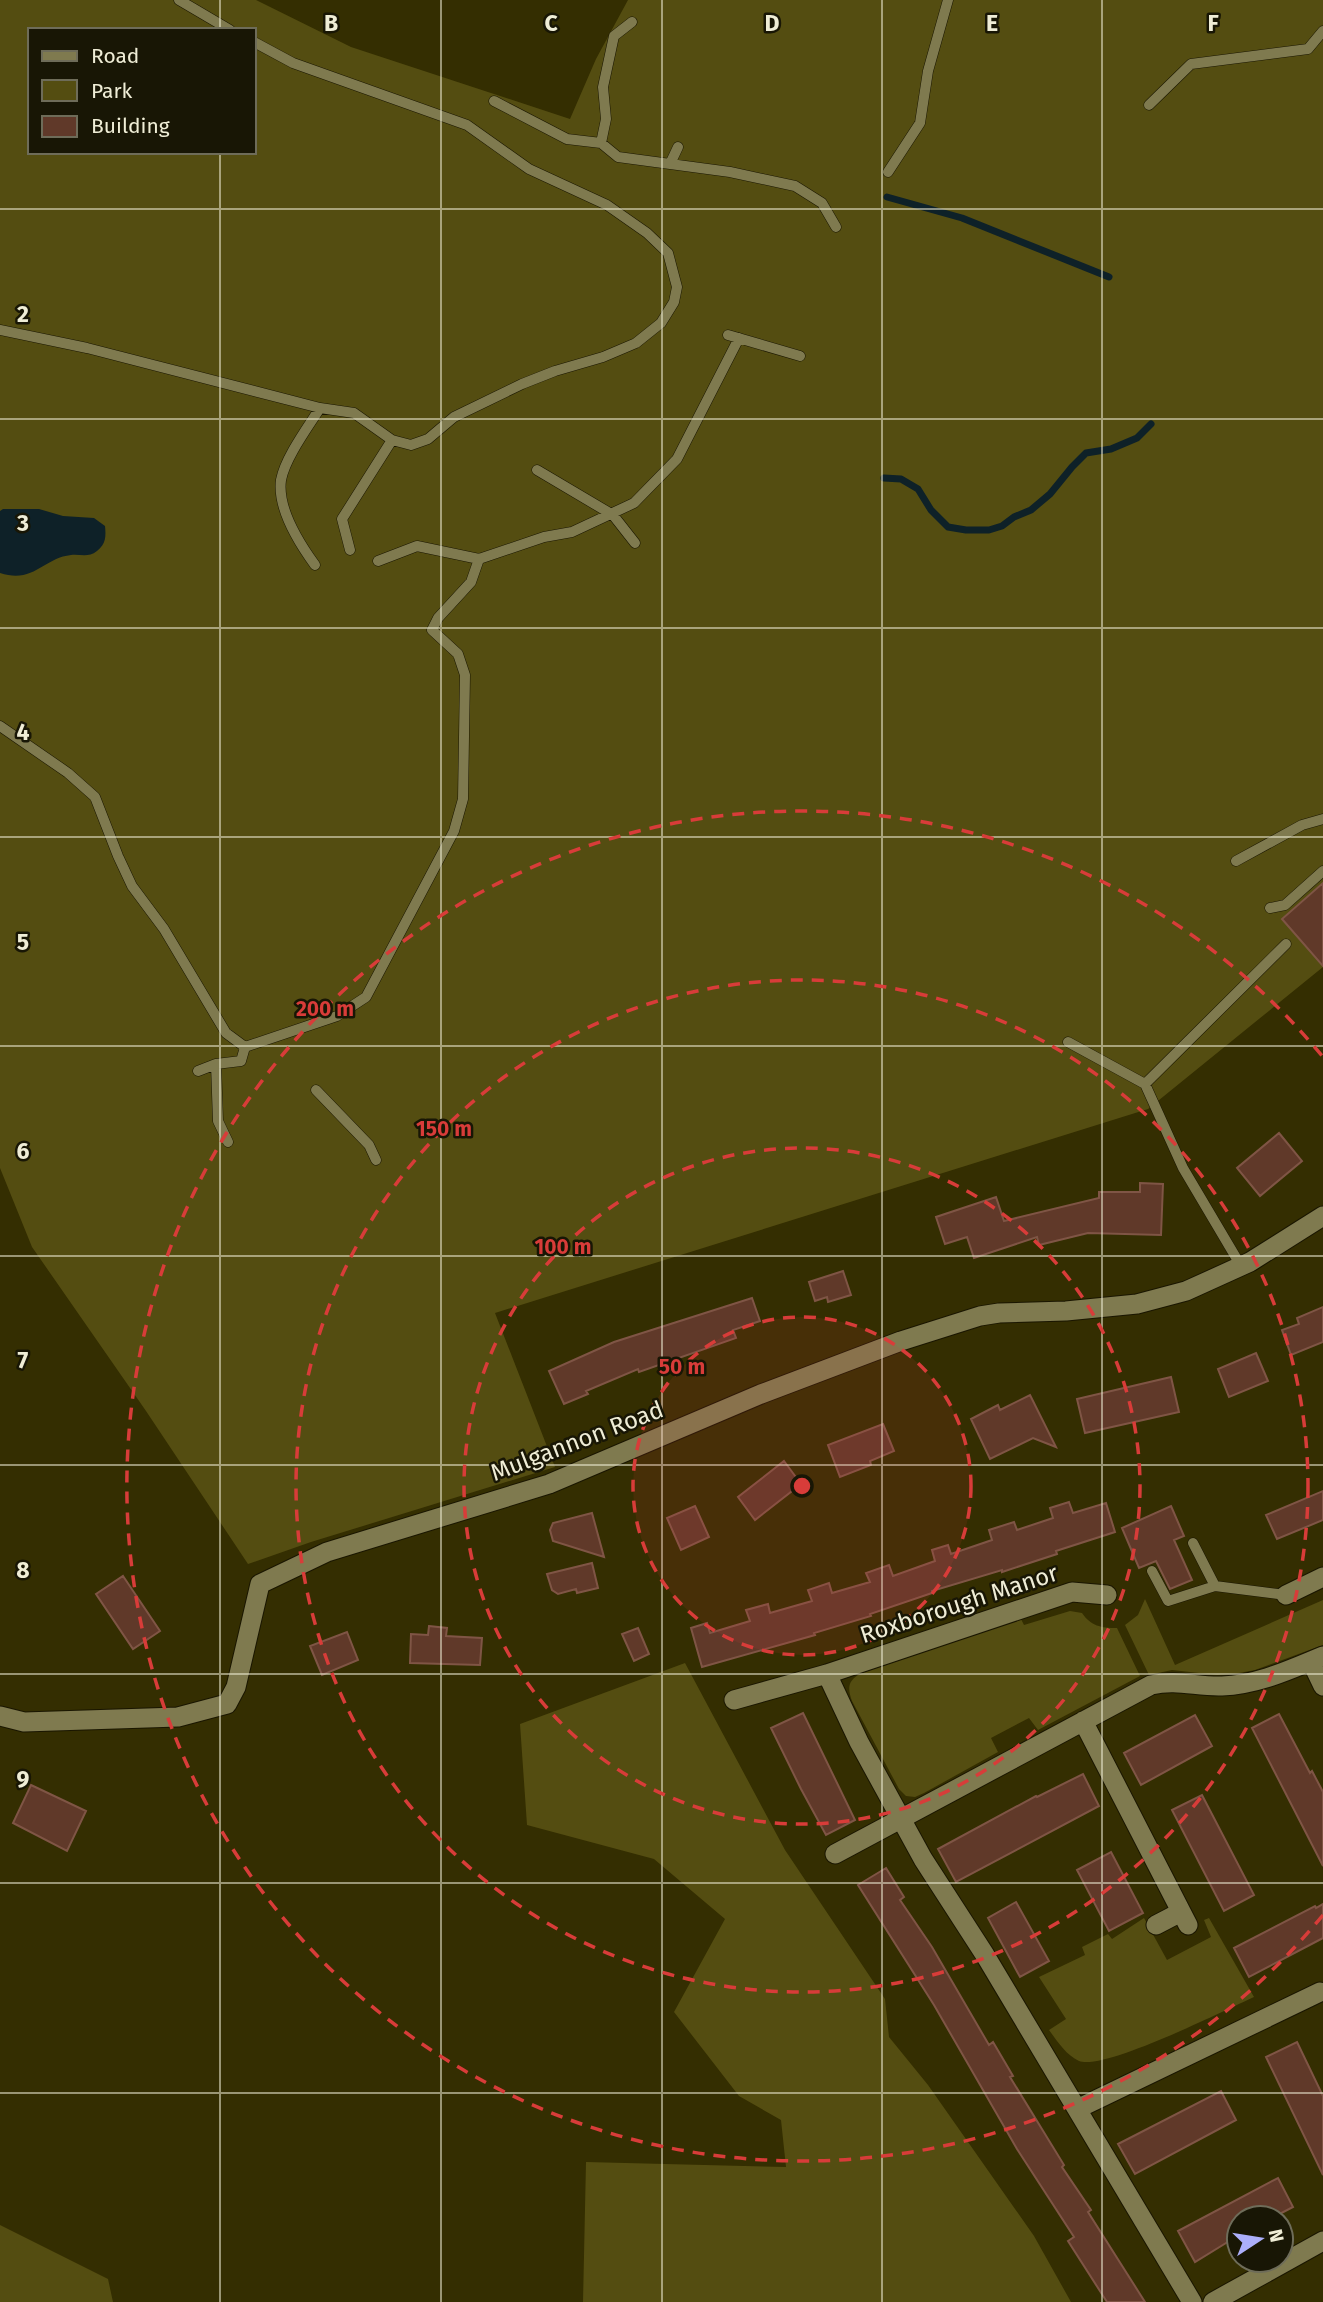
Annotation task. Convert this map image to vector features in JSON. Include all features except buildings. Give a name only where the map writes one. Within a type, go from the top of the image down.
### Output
[{"type":"street","name":"Mulgannon Road","points":[[0,1716],[24,1722],[178,1717],[227,1704],[236,1687],[260,1584],[327,1552],[549,1484],[761,1394],[953,1324],[999,1313],[1066,1311],[1137,1304],[1186,1291],[1241,1266],[1323,1216]]},
{"type":"street","points":[[1286,1595],[1323,1577]]},
{"type":"street","name":"Roxborough Manor","points":[[734,1700],[827,1674],[1072,1592],[1107,1595]]},
{"type":"street","points":[[835,1854],[902,1819],[1018,1749],[1083,1721],[1151,1685],[1168,1681],[1222,1686],[1255,1682],[1317,1658],[1323,1685]]},
{"type":"street","points":[[827,1674],[859,1742],[923,1858],[1029,2012],[1077,2109],[1192,2302]]},
{"type":"street","points":[[1083,1721],[1184,1919],[1156,1925]]},
{"type":"street","points":[[1077,2109],[1322,1994]]},
{"type":"street","points":[[1213,2302],[1323,2241]]},
{"type":"lane","points":[[179,0],[227,28]]},
{"type":"lane","points":[[888,172],[920,122],[928,71],[948,0]]},
{"type":"lane","points":[[601,143],[606,119],[603,88],[614,37],[632,22]]},
{"type":"lane","points":[[1149,105],[1191,64],[1308,49],[1323,31]]},
{"type":"lane","points":[[0,330],[87,348],[320,408],[354,413],[391,440],[411,445],[428,439],[454,417],[522,384],[636,343],[661,323],[674,302],[677,287],[668,253],[647,233],[607,205],[529,169],[467,125],[293,63],[256,43]]},
{"type":"lane","points":[[494,101],[567,139],[601,143],[618,157],[730,172],[795,186],[822,203],[836,227]]},
{"type":"lane","points":[[670,164],[678,147]]},
{"type":"lane","points":[[727,335],[800,356]]},
{"type":"lane","points":[[378,561],[416,547],[479,559],[544,537],[572,532],[634,503],[677,459],[738,338]]},
{"type":"lane","points":[[315,565],[295,537],[284,508],[281,480],[295,448],[320,408]]},
{"type":"lane","points":[[350,550],[342,519],[391,440]]},
{"type":"lane","points":[[537,470],[612,515],[635,543]]},
{"type":"lane","points":[[245,1047],[337,1016],[366,997],[454,831],[463,799],[465,675],[458,654],[432,630],[438,618],[471,582],[479,559]]},
{"type":"lane","points":[[0,726],[68,773],[95,797],[132,886],[164,929],[226,1033],[245,1047]]},
{"type":"lane","points":[[1236,861],[1302,825],[1323,819]]},
{"type":"lane","points":[[1270,908],[1284,905],[1323,871]]},
{"type":"lane","points":[[1145,1084],[1286,944]]},
{"type":"lane","points":[[1068,1042],[1145,1084],[1183,1168],[1241,1266]]},
{"type":"lane","points":[[198,1071],[216,1064],[241,1061],[245,1047]]},
{"type":"lane","points":[[216,1064],[218,1121],[228,1142]]},
{"type":"lane","points":[[316,1090],[369,1145],[376,1160]]},
{"type":"lane","points":[[1193,1543],[1215,1586]]},
{"type":"lane","points":[[1152,1571],[1168,1601],[1215,1586],[1286,1595]]},
{"type":"green space","points":[[0,0],[256,0],[351,47],[570,119],[596,59],[628,0],[1323,0],[1323,967],[1148,1109],[495,1313],[555,1467],[248,1564],[32,1247],[0,1168]]},
{"type":"green space","points":[[1145,1599],[1175,1665],[1323,1600],[1323,1645],[1255,1670],[1239,1673],[1217,1675],[1172,1670],[1149,1675],[1125,1625],[1138,1615]]},
{"type":"green space","points":[[1070,1611],[1082,1613],[1097,1625],[1117,1628],[1140,1676],[1038,1730],[1029,1718],[991,1738],[998,1752],[924,1793],[915,1797],[906,1796],[899,1789],[852,1701],[849,1688],[853,1679],[861,1673],[1021,1619],[1024,1625]]},
{"type":"green space","points":[[685,1663],[785,1850],[885,1999],[889,2037],[928,2085],[1034,2236],[1071,2302],[583,2302],[586,2162],[786,2167],[781,2120],[739,2096],[674,2012],[725,1919],[654,1859],[527,1825],[520,1724]]},
{"type":"green space","points":[[1144,1918],[1167,1960],[1211,1937],[1204,1920],[1209,1918],[1254,1997],[1138,2049],[1093,2062],[1079,2061],[1066,2051],[1049,2030],[1066,2019],[1039,1977],[1085,1955],[1082,1947],[1108,1934],[1112,1939]]},
{"type":"green space","points":[[0,2225],[108,2279],[113,2302],[0,2302]]},
{"type":"water","points":[[39,509],[63,516],[94,518],[105,526],[105,540],[100,548],[91,554],[61,557],[22,575],[0,573],[0,511]]},
{"type":"waterway","points":[[887,197],[962,218],[1109,277]]},
{"type":"waterway","points":[[884,478],[901,479],[918,489],[931,510],[948,527],[989,530],[1031,510],[1050,494],[1086,453],[1111,449],[1137,438],[1151,424]]}]
